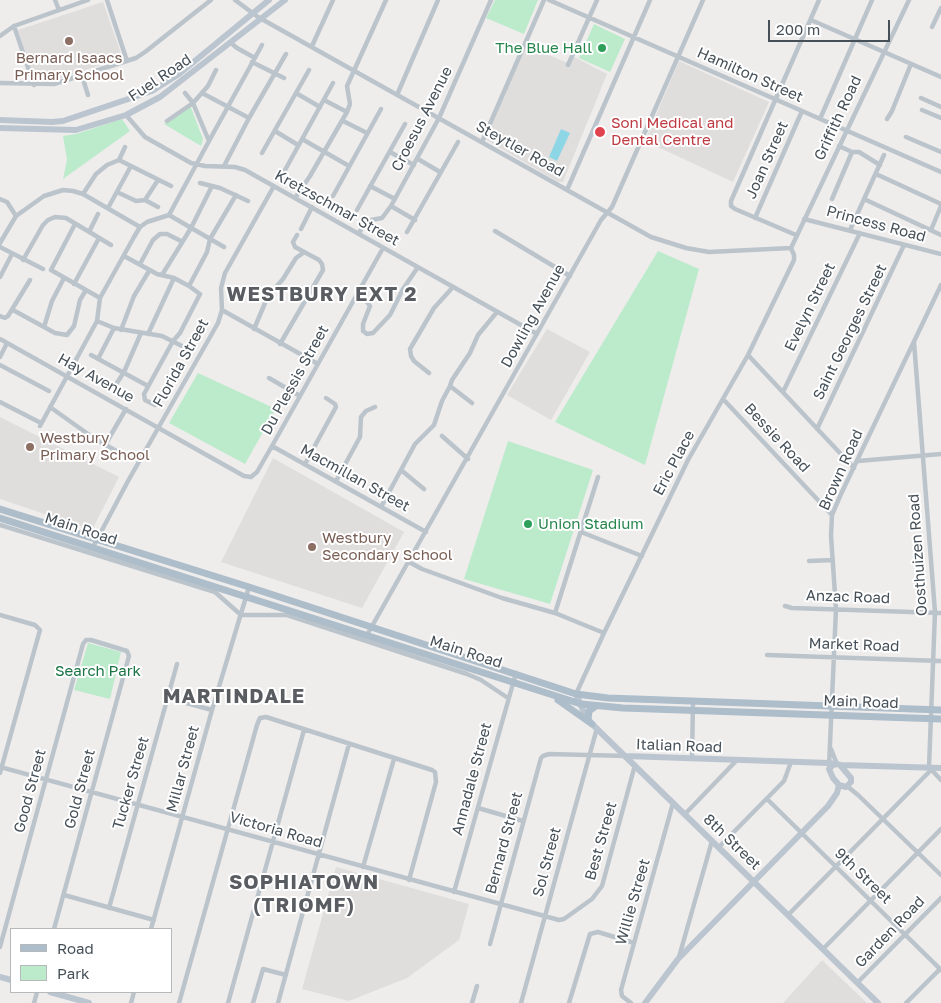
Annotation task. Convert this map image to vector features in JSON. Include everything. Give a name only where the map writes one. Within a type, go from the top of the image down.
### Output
[{"type":"main road","name":"Fuel Road","points":[[0,120],[63,121],[152,91],[178,74],[269,0]]},
{"type":"main road","name":"Fuel Road","points":[[0,128],[76,130],[126,115],[160,97],[285,0]]},
{"type":"main road","name":"Main Road","points":[[0,509],[249,587],[576,694],[608,698],[694,701],[941,719]]},
{"type":"main road","name":"Main Road","points":[[0,518],[581,704],[693,710],[941,710]]},
{"type":"main road","name":"8th Street","points":[[576,694],[593,724],[878,1003]]},
{"type":"main road","points":[[552,695],[593,724]]},
{"type":"main road","points":[[593,724],[590,712],[596,706]]},
{"type":"main road","name":"Italian Road","points":[[626,756],[792,762],[834,767]]},
{"type":"main road","name":"Italian Road","points":[[808,763],[834,767],[862,765],[941,768]]},
{"type":"main road","points":[[645,1003],[678,959],[837,798],[849,783],[852,769],[862,765]]},
{"type":"main road","points":[[834,767],[849,783]]},
{"type":"main road","points":[[828,806],[837,793],[838,785],[834,767]]},
{"type":"main road","points":[[838,785],[849,783]]},
{"type":"main road","points":[[54,993],[85,1002]]},
{"type":"street","points":[[56,0],[59,10]]},
{"type":"street","points":[[0,36],[14,26],[88,0]]},
{"type":"street","points":[[107,0],[127,60]]},
{"type":"street","points":[[0,83],[54,84],[127,60],[145,52],[211,0]]},
{"type":"street","name":"Steytler Road","points":[[235,0],[262,19],[651,236],[692,249],[719,252],[791,248]]},
{"type":"street","points":[[312,46],[332,0]]},
{"type":"street","points":[[295,198],[343,121],[350,104],[347,86],[386,0]]},
{"type":"street","points":[[397,95],[438,0]]},
{"type":"street","name":"Croesus Avenue","points":[[359,234],[366,221],[382,218],[418,159],[439,118],[491,0]]},
{"type":"street","points":[[482,142],[544,0]]},
{"type":"street","name":"Hamilton Street","points":[[549,0],[941,172]]},
{"type":"street","points":[[568,65],[597,0]]},
{"type":"street","points":[[567,190],[650,0]]},
{"type":"street","name":"Dowling Avenue","points":[[368,635],[570,276],[612,207],[703,0]]},
{"type":"street","points":[[796,235],[735,209],[731,203],[819,0]]},
{"type":"street","points":[[820,119],[872,0]]},
{"type":"street","name":"Griffith Road","points":[[791,248],[909,0]]},
{"type":"street","points":[[932,27],[941,8]]},
{"type":"street","points":[[811,20],[941,77]]},
{"type":"street","points":[[14,26],[34,85]]},
{"type":"street","points":[[231,43],[254,60],[284,78]]},
{"type":"street","points":[[169,215],[262,45]]},
{"type":"street","points":[[224,166],[286,54]]},
{"type":"street","points":[[887,119],[911,64]]},
{"type":"street","points":[[167,120],[192,103],[202,93],[216,70]]},
{"type":"street","points":[[262,153],[309,70]]},
{"type":"street","points":[[82,76],[88,95]]},
{"type":"street","points":[[285,170],[333,83]]},
{"type":"street","points":[[186,93],[209,141]]},
{"type":"street","points":[[202,93],[249,118]]},
{"type":"street","points":[[296,93],[320,107]]},
{"type":"street","points":[[922,98],[941,107]]},
{"type":"street","points":[[324,100],[347,112]]},
{"type":"street","points":[[333,196],[381,110]]},
{"type":"street","points":[[922,110],[941,118]]},
{"type":"street","name":"Joan Street","points":[[755,218],[802,111]]},
{"type":"street","name":"Kretzschmar Street","points":[[126,115],[145,137],[197,165],[240,168],[537,334]]},
{"type":"street","points":[[343,121],[367,134]]},
{"type":"street","points":[[356,210],[405,124]]},
{"type":"street","points":[[275,131],[298,145]]},
{"type":"street","points":[[906,137],[941,152]]},
{"type":"street","points":[[302,138],[349,166]]},
{"type":"street","points":[[407,232],[458,142]]},
{"type":"street","points":[[839,146],[852,152],[859,152],[880,165]]},
{"type":"street","points":[[83,194],[96,174],[107,165],[119,160],[125,147]]},
{"type":"street","points":[[390,152],[414,165]]},
{"type":"street","points":[[832,199],[852,152]]},
{"type":"street","points":[[850,230],[884,155]]},
{"type":"street","points":[[418,159],[440,172]]},
{"type":"street","points":[[119,160],[171,186]]},
{"type":"street","points":[[108,208],[131,166]]},
{"type":"street","points":[[876,174],[941,205],[931,230]]},
{"type":"street","points":[[145,200],[158,180]]},
{"type":"street","points":[[200,183],[248,201]]},
{"type":"street","points":[[162,275],[181,241],[191,228],[212,186]]},
{"type":"street","name":"Florida Street","points":[[93,547],[128,481],[214,330],[222,310],[221,288],[225,272],[274,186]]},
{"type":"street","points":[[370,186],[395,199]]},
{"type":"street","points":[[0,243],[16,216],[50,193],[68,190],[83,194],[140,227]]},
{"type":"street","points":[[117,192],[136,201],[145,200],[158,207]]},
{"type":"street","points":[[189,286],[206,252],[210,239],[236,195]]},
{"type":"street","points":[[0,199],[7,202],[16,216]]},
{"type":"street","points":[[864,199],[941,235]]},
{"type":"street","points":[[391,206],[414,220]]},
{"type":"street","points":[[301,229],[312,207]]},
{"type":"street","points":[[89,232],[98,214]]},
{"type":"street","points":[[0,402],[40,424],[98,321],[100,298],[140,227],[152,219],[169,215],[224,247]]},
{"type":"street","points":[[23,260],[43,225],[48,220],[59,217],[66,218],[111,245]]},
{"type":"street","name":"Princess Road","points":[[804,219],[941,254]]},
{"type":"street","points":[[74,224],[52,265],[52,272],[100,298]]},
{"type":"street","points":[[495,231],[570,276]]},
{"type":"street","name":"Evelyn Street","points":[[783,392],[860,233]]},
{"type":"street","points":[[140,264],[154,240],[160,234],[167,234],[181,241]]},
{"type":"street","points":[[280,344],[323,270],[319,260],[303,253],[293,244],[297,234]]},
{"type":"street","points":[[74,284],[99,238]]},
{"type":"street","name":"Saint Georges Street","points":[[817,429],[904,245]]},
{"type":"street","points":[[0,247],[43,269]]},
{"type":"street","name":"Du Plessis Street","points":[[257,472],[383,248]]},
{"type":"street","name":"Eric Place","points":[[576,694],[688,460],[748,354],[794,260],[791,248]]},
{"type":"street","points":[[254,329],[268,296],[283,279],[296,258],[303,253]]},
{"type":"street","points":[[0,277],[12,254]]},
{"type":"street","points":[[124,256],[149,270],[174,278],[189,286],[197,291],[200,297],[143,396],[155,405]]},
{"type":"street","points":[[357,296],[370,306],[363,324],[363,331],[367,334],[373,333],[390,315],[403,289],[418,267]]},
{"type":"street","points":[[121,330],[134,296],[149,270]]},
{"type":"street","points":[[44,327],[52,301],[64,278]]},
{"type":"street","points":[[148,334],[174,278]]},
{"type":"street","points":[[0,316],[7,318],[30,280]]},
{"type":"street","name":"Brown Road","points":[[834,767],[830,740],[836,609],[832,515],[941,285]]},
{"type":"street","points":[[429,373],[410,356],[410,349],[434,308],[453,287]]},
{"type":"street","points":[[13,310],[62,335],[70,334],[80,300],[86,290]]},
{"type":"street","points":[[222,310],[318,364]]},
{"type":"street","points":[[381,507],[415,444],[434,425],[453,376],[470,353],[478,335],[497,312]]},
{"type":"street","points":[[98,321],[121,330],[162,336],[188,349]]},
{"type":"street","points":[[98,358],[114,328]]},
{"type":"street","points":[[115,386],[124,372],[141,333]]},
{"type":"street","name":"Hay Avenue","points":[[0,339],[246,477],[251,477],[257,472]]},
{"type":"street","name":"Oosthuizen Road","points":[[914,341],[938,612],[930,719],[930,768]]},
{"type":"street","points":[[0,357],[7,343]]},
{"type":"street","points":[[748,354],[854,468]]},
{"type":"street","points":[[91,355],[148,386]]},
{"type":"street","points":[[0,365],[49,391]]},
{"type":"street","points":[[269,378],[300,396]]},
{"type":"street","points":[[450,386],[472,403]]},
{"type":"street","points":[[305,464],[335,410],[334,404],[326,398]]},
{"type":"street","name":"Bessie Road","points":[[723,399],[832,515]]},
{"type":"street","points":[[50,407],[105,445],[129,458]]},
{"type":"street","points":[[336,481],[360,437],[361,417],[366,411],[375,407]]},
{"type":"street","points":[[105,445],[126,410]]},
{"type":"street","points":[[442,436],[468,459]]},
{"type":"street","name":"Macmillan Street","points":[[272,446],[426,532]]},
{"type":"street","points":[[858,461],[941,454]]},
{"type":"street","points":[[401,470],[424,489]]},
{"type":"street","points":[[555,613],[598,477]]},
{"type":"street","name":"Main Road","points":[[0,525],[9,526],[215,592],[241,615],[287,615],[467,674],[481,680],[508,698]]},
{"type":"street","points":[[581,532],[642,556]]},
{"type":"street","points":[[809,561],[833,560]]},
{"type":"street","points":[[409,562],[422,569],[502,598],[555,613],[604,633]]},
{"type":"street","name":"Millar Street","points":[[151,928],[212,710],[249,587]]},
{"type":"street","name":"Anzac Road","points":[[785,606],[792,608],[938,612]]},
{"type":"street","points":[[0,615],[37,626],[40,630],[0,773]]},
{"type":"street","name":"Good Street","points":[[0,947],[85,641],[91,640],[124,650],[129,654]]},
{"type":"street","name":"Gold Street","points":[[54,928],[129,660],[129,654]]},
{"type":"street","name":"Market Road","points":[[767,655],[941,661]]},
{"type":"street","name":"Tucker Street","points":[[109,908],[177,664]]},
{"type":"street","name":"Annadale Street","points":[[454,892],[516,674]]},
{"type":"street","points":[[168,698],[212,710]]},
{"type":"street","points":[[692,759],[694,701]]},
{"type":"street","points":[[179,1003],[260,718],[266,717],[432,770],[436,775],[436,782],[408,880]]},
{"type":"street","name":"Sol Street","points":[[521,1003],[590,755],[593,724]]},
{"type":"street","points":[[228,1003],[304,730]]},
{"type":"street","name":"Brown Road","points":[[830,740],[834,767]]},
{"type":"street","points":[[278,1003],[350,744]]},
{"type":"street","name":"Italian Road","points":[[549,754],[626,756]]},
{"type":"street","name":"Bernard Street","points":[[490,944],[540,761],[543,756],[549,754]]},
{"type":"street","points":[[364,868],[394,759]]},
{"type":"street","points":[[685,814],[737,760]]},
{"type":"street","points":[[719,848],[784,782],[792,762]]},
{"type":"street","name":"Best Street","points":[[545,917],[558,920],[564,918],[592,899],[599,891],[605,878],[635,765]]},
{"type":"street","name":"Victoria Road","points":[[1,767],[545,917]]},
{"type":"street","points":[[788,916],[930,768],[941,780]]},
{"type":"street","points":[[849,783],[858,795],[941,875]]},
{"type":"street","name":"9th Street","points":[[767,799],[941,969]]},
{"type":"street","name":"Willie Street","points":[[631,1003],[623,997],[621,992],[673,803]]},
{"type":"street","points":[[478,808],[523,821]]},
{"type":"street","points":[[823,949],[941,829]]},
{"type":"street","points":[[678,959],[712,841]]},
{"type":"street","points":[[64,895],[154,920]]},
{"type":"street","name":"Garden Road","points":[[857,984],[941,898]]},
{"type":"street","points":[[569,1003],[590,934],[598,932],[634,943]]},
{"type":"street","points":[[253,1003],[263,969],[286,975]]},
{"type":"street","points":[[906,1003],[941,969]]},
{"type":"street","points":[[472,1003],[477,986]]},
{"type":"shaded area","name":"Bernard Isaacs Primary School","points":[[103,2],[120,51],[119,59],[46,83],[33,76],[18,30]]},
{"type":"shaded area","points":[[525,45],[570,64],[574,57],[607,74],[563,182],[558,182],[485,139]]},
{"type":"shaded area","points":[[679,61],[769,102],[733,182],[645,141]]},
{"type":"shaded area","points":[[547,329],[590,352],[551,420],[507,395]]},
{"type":"shaded area","name":"Westbury Primary School","points":[[0,417],[119,477],[92,530],[0,499]]},
{"type":"shaded area","name":"Westbury Secondary School","points":[[273,458],[404,532],[362,608],[221,562]]},
{"type":"shaded area","points":[[336,867],[469,904],[459,940],[407,978],[349,1001],[302,989]]},
{"type":"shaded area","points":[[822,960],[867,1003],[783,1003]]},
{"type":"green space","points":[[495,0],[538,0],[524,34],[486,18]]},
{"type":"green space","name":"The Blue Hall","points":[[594,24],[625,39],[610,72],[579,58]]},
{"type":"green space","points":[[190,105],[203,139],[201,146],[164,124]]},
{"type":"green space","points":[[122,119],[130,131],[63,179],[67,160],[63,136],[76,134]]},
{"type":"green space","points":[[658,251],[699,269],[645,465],[555,422]]},
{"type":"green space","points":[[198,373],[276,409],[245,464],[169,423]]},
{"type":"green space","name":"Union Stadium","points":[[508,441],[593,470],[550,604],[464,579]]},
{"type":"green space","name":"Search Park","points":[[88,643],[121,652],[110,699],[74,690]]},
{"type":"water","points":[[561,129],[570,133],[557,161],[549,157]]},
{"type":"place","name":"Bernard Isaacs Primary School","points":[[69,41]]},
{"type":"place","name":"The Blue Hall","points":[[602,48]]},
{"type":"place","name":"Soni Medical and Dental Centre","points":[[600,132]]},
{"type":"place","name":"Westbury Primary School","points":[[30,447]]},
{"type":"place","name":"Union Stadium","points":[[528,524]]},
{"type":"place","name":"Westbury Secondary School","points":[[312,547]]},
{"type":"district","name":"WESTBURY EXT 2","points":[[322,295]]},
{"type":"district","name":"MARTINDALE","points":[[234,697]]},
{"type":"district","name":"SOPHIATOWN (TRIOMF)","points":[[304,894]]}]
